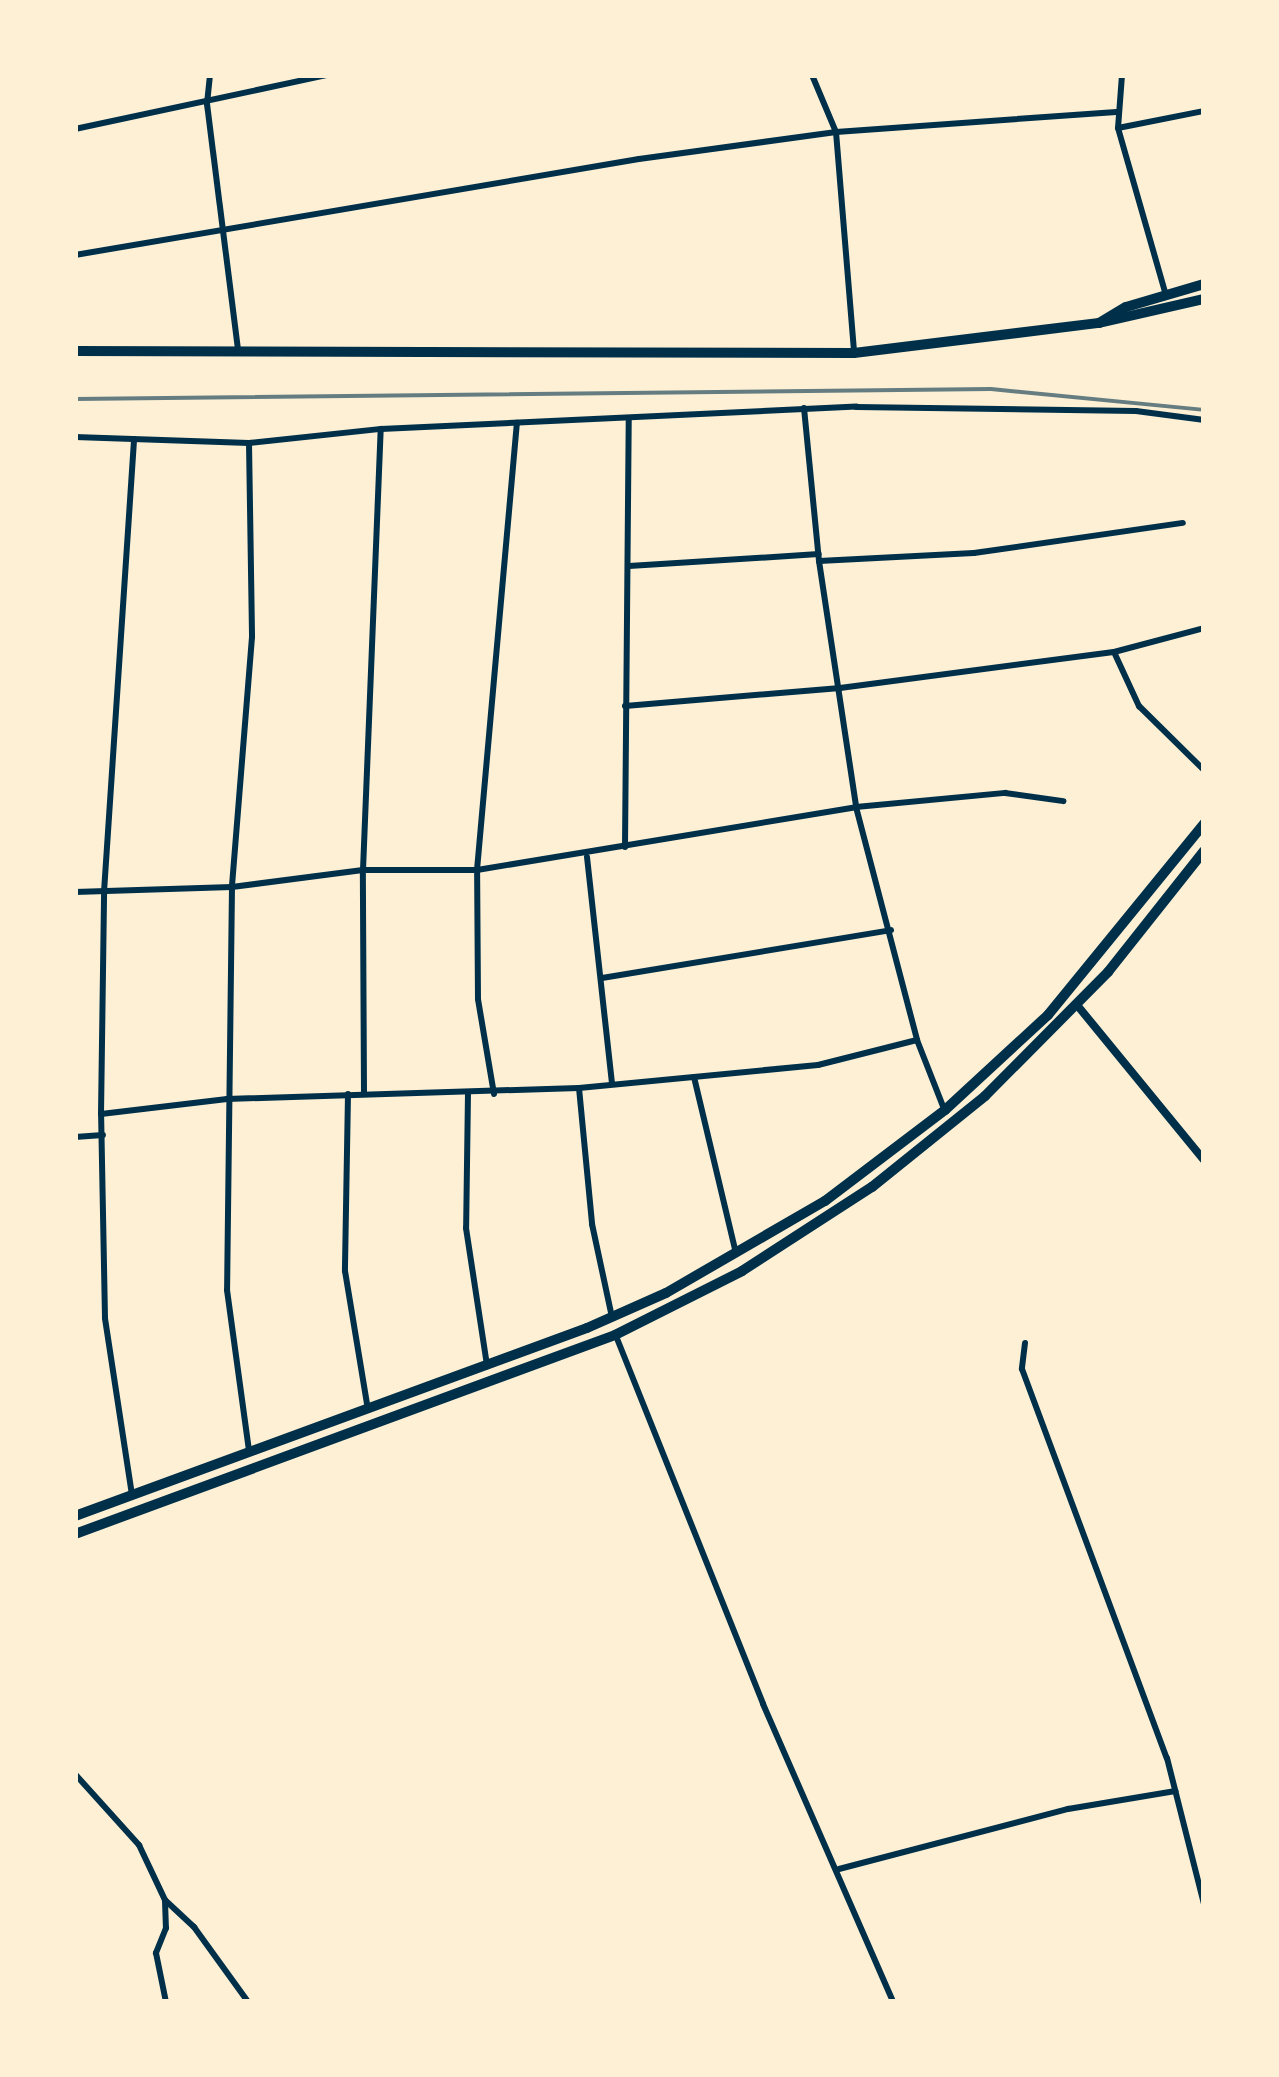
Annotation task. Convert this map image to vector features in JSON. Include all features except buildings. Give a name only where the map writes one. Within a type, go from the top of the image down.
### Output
[{"type":"main road","points":[[1099,323],[1204,284]]},
{"type":"main road","points":[[75,351],[854,353],[1099,323],[1204,298]]},
{"type":"main road","points":[[75,1516],[487,1368],[612,1317],[736,1253],[825,1201],[944,1110],[1048,1015],[1204,824]]},
{"type":"main road","points":[[75,1534],[615,1335],[742,1271],[872,1187],[986,1096],[1077,1005],[1204,850]]},
{"type":"street","points":[[210,75],[207,104],[226,228],[238,350]]},
{"type":"street","points":[[75,129],[207,104],[326,75]]},
{"type":"street","points":[[812,75],[836,132],[854,353]]},
{"type":"street","points":[[1122,75],[1116,112],[1118,128],[1166,295]]},
{"type":"street","points":[[1118,128],[1204,111]]},
{"type":"street","points":[[75,255],[442,188],[836,132],[1116,112]]},
{"type":"street","points":[[804,408],[819,557],[856,807],[891,930],[916,1040],[944,1110]]},
{"type":"street","points":[[75,437],[249,444],[381,429],[804,408],[1136,411],[1204,420]]},
{"type":"street","points":[[625,847],[629,419]]},
{"type":"street","points":[[494,1094],[478,999],[477,870],[518,424]]},
{"type":"street","points":[[364,1092],[363,870],[381,429]]},
{"type":"street","points":[[132,1495],[105,1318],[101,1114],[104,892],[134,439]]},
{"type":"street","points":[[249,444],[252,637],[232,886],[226,1290],[250,1451]]},
{"type":"street","points":[[629,566],[974,553],[1183,523]]},
{"type":"street","points":[[626,706],[840,688],[1114,652],[1204,628]]},
{"type":"street","points":[[1114,652],[1139,706],[1204,770]]},
{"type":"street","points":[[75,892],[232,886],[363,870],[477,870],[587,856],[856,807],[1005,793],[1063,802]]},
{"type":"street","points":[[587,856],[612,1082]]},
{"type":"street","points":[[602,978],[891,930]]},
{"type":"street","points":[[1077,1005],[1204,1160]]},
{"type":"street","points":[[101,1114],[227,1099],[364,1092],[494,1094],[694,1078],[818,1065],[916,1040]]},
{"type":"street","points":[[694,1078],[736,1253]]},
{"type":"street","points":[[580,1088],[592,1224],[612,1317]]},
{"type":"street","points":[[468,1093],[466,1228],[487,1368]]},
{"type":"street","points":[[348,1094],[345,1271],[368,1410]]},
{"type":"street","points":[[75,1137],[103,1135]]},
{"type":"street","points":[[615,1335],[764,1704],[839,1869],[893,2002]]},
{"type":"street","points":[[1025,1343],[1022,1369],[1054,1467],[1076,1509],[1176,1791],[1204,1904]]},
{"type":"street","points":[[75,1774],[139,1844],[165,1900],[194,1927],[248,2002]]},
{"type":"street","points":[[839,1869],[1068,1809],[1176,1791]]},
{"type":"street","points":[[165,1900],[166,1928],[156,1953],[166,2002]]},
{"type":"railway","points":[[75,399],[991,389],[1204,410]]}]
